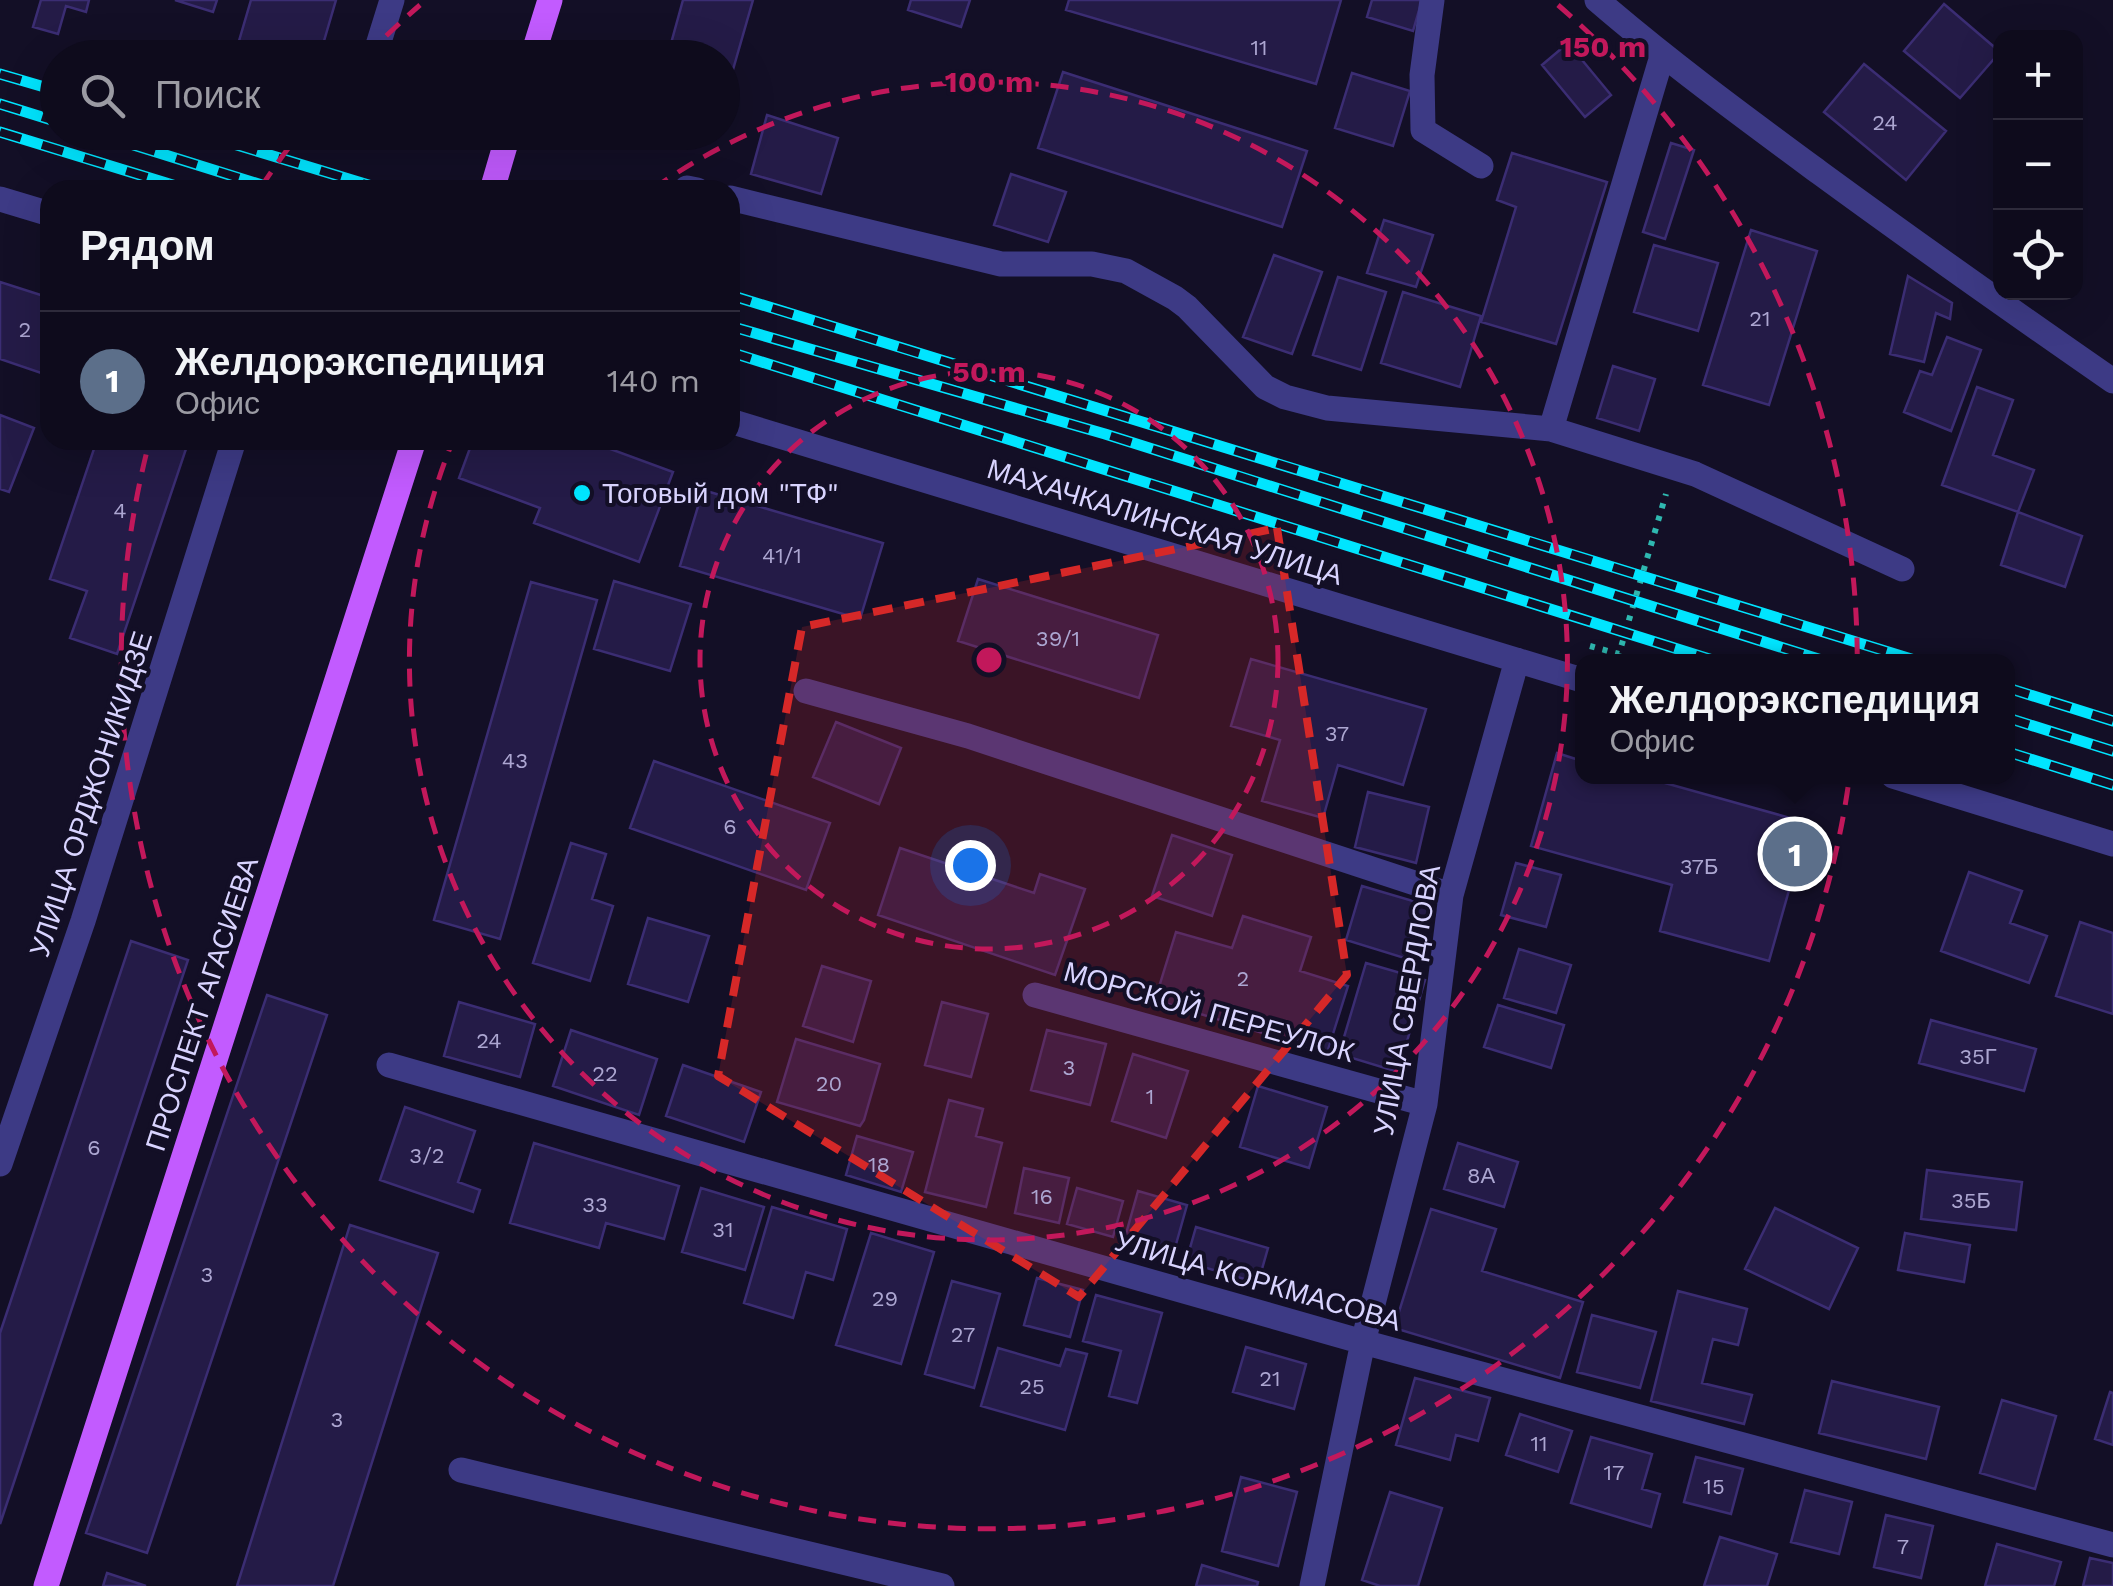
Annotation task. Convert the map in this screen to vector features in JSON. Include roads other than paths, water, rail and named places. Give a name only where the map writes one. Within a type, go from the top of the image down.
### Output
[{"type":"main road","points":[[538,40],[550,0]]},
{"type":"main road","points":[[495,180],[504,150]]},
{"type":"main road","name":"ПРОСПЕКТ АГАСИЕВА","points":[[46,1586],[411,450]]},
{"type":"street","points":[[380,40],[392,0]]},
{"type":"street","points":[[1432,0],[1422,75],[1423,130],[1481,166]]},
{"type":"street","points":[[1597,0],[1662,56],[1948,266],[2113,381]]},
{"type":"street","points":[[1550,429],[1662,56]]},
{"type":"street","points":[[0,199],[40,211]]},
{"type":"street","points":[[740,200],[1001,264],[1092,264],[1126,272],[1187,307],[1265,387],[1285,396],[1328,408],[1550,429],[1695,474],[1902,570]]},
{"type":"street","name":"МАХАЧКАЛИНСКАЯ УЛИЦА","points":[[740,424],[1575,678]]},
{"type":"street","name":"УЛИЦА ОРДЖОНИКИДЗЕ","points":[[0,1164],[88,902],[231,450]]},
{"type":"street","name":"УЛИЦА СВЕРДЛОВА","points":[[1312,1586],[1363,1342],[1424,1104],[1451,895],[1518,660]]},
{"type":"street","points":[[806,691],[968,736],[1451,895]]},
{"type":"street","points":[[1920,784],[2113,844]]},
{"type":"street","name":"МОРСКОЙ ПЕРЕУЛОК","points":[[1035,995],[1424,1104]]},
{"type":"street","name":"УЛИЦА КОРКМАСОВА","points":[[389,1065],[1363,1342],[2113,1544]]},
{"type":"street","points":[[461,1470],[942,1586]]},
{"type":"railway","points":[[0,74],[40,86]]},
{"type":"railway","points":[[0,104],[40,116]]},
{"type":"railway","points":[[0,132],[40,144]]},
{"type":"railway","points":[[59,150],[156,180]]},
{"type":"railway","points":[[150,150],[246,180]]},
{"type":"railway","points":[[253,150],[352,180]]},
{"type":"railway","points":[[740,298],[1895,654]]},
{"type":"railway","points":[[740,329],[1105,434],[1803,654]]},
{"type":"railway","points":[[740,355],[1693,654]]},
{"type":"railway","points":[[2015,690],[2113,721]]},
{"type":"railway","points":[[2015,720],[2113,751]]},
{"type":"railway","points":[[2015,754],[2113,785]]},
{"type":"place","name":"Тоговый дом \"ТФ\"","points":[[582,493]]},
{"type":"place","name":"Желдорэкспедиция","points":[[1795,854]]}]
